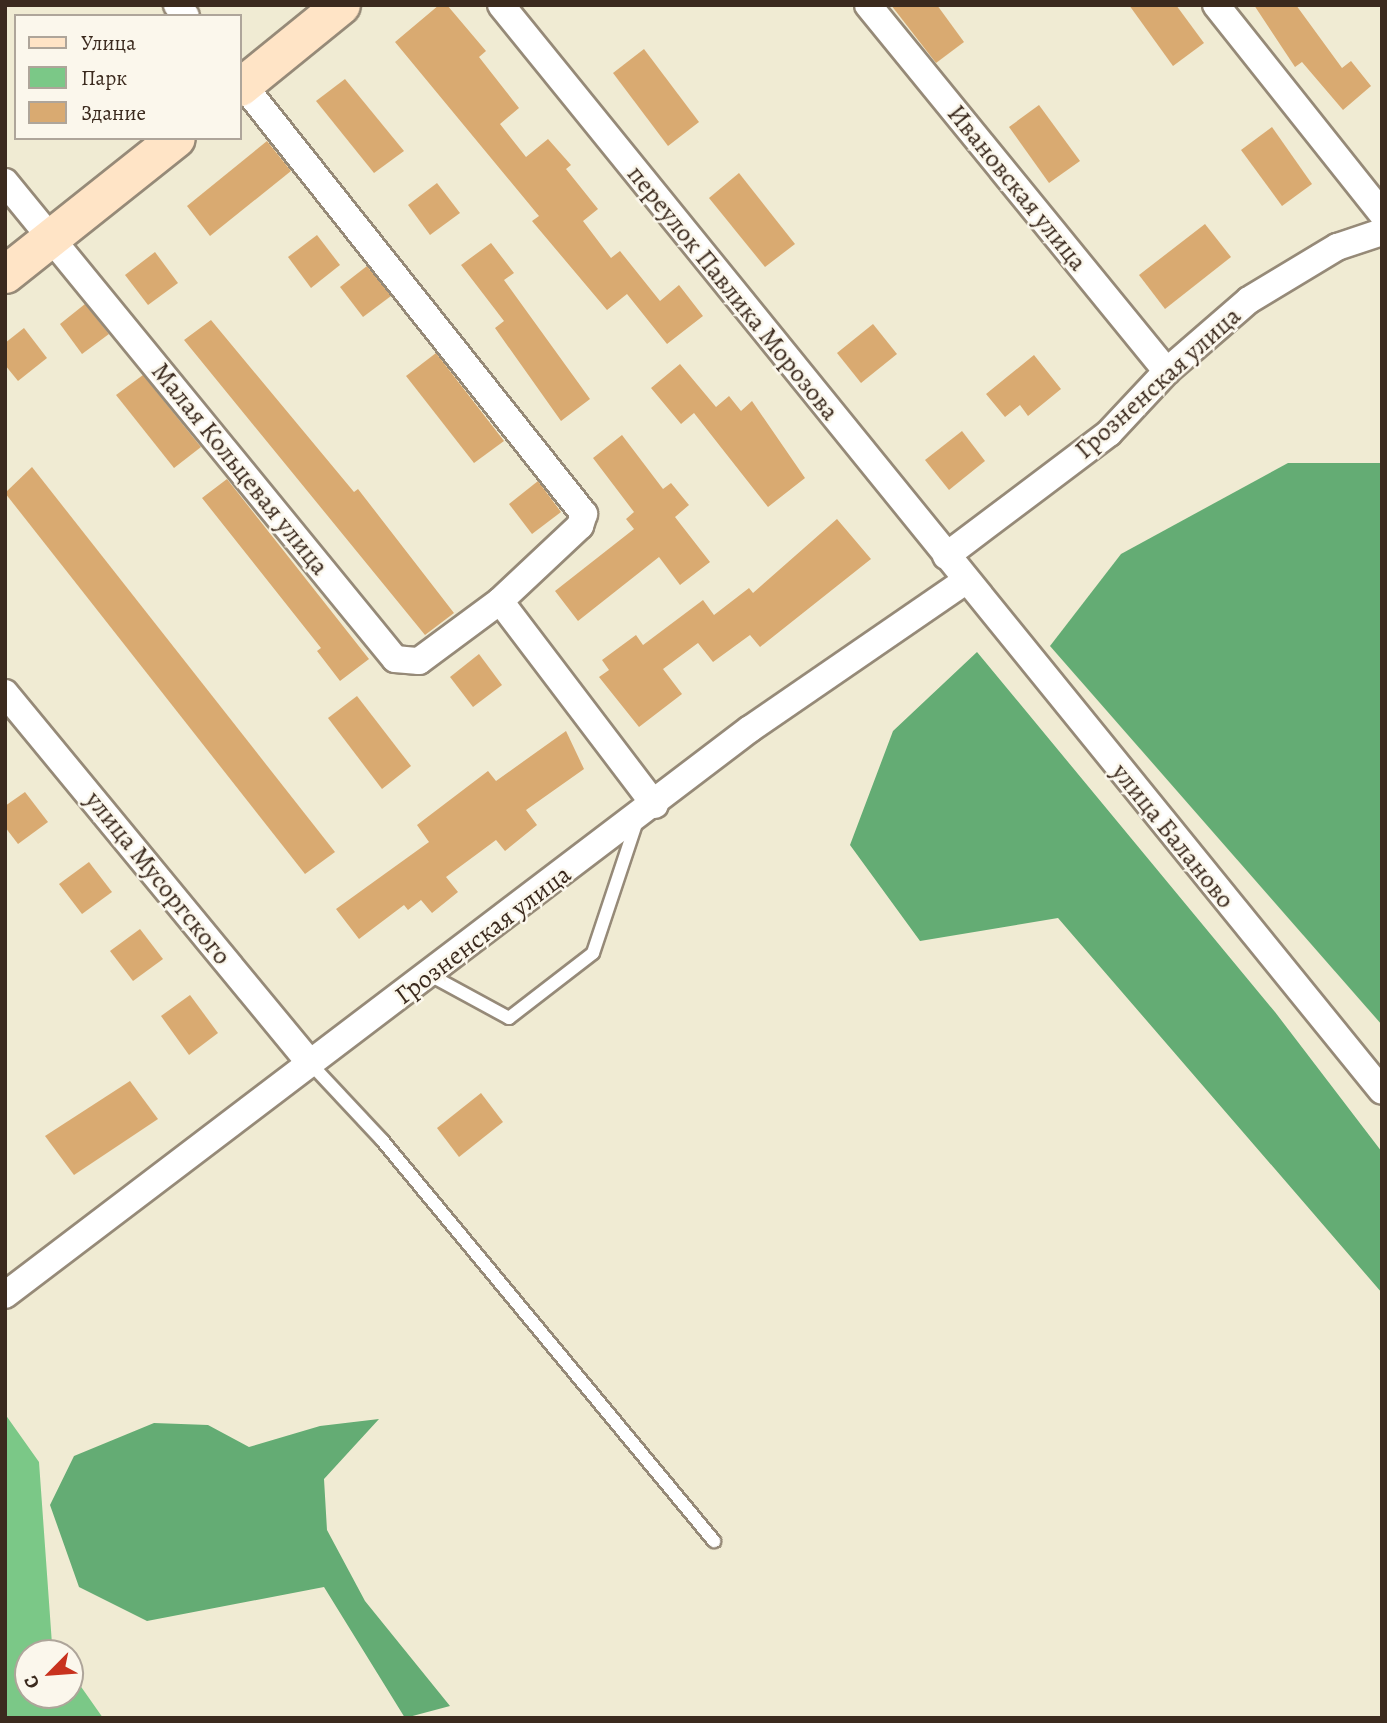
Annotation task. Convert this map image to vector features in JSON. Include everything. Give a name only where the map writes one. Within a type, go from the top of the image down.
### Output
[{"type":"main road","points":[[242,83],[341,5]]},
{"type":"main road","points":[[5,274],[173,140]]},
{"type":"street","name":"переулок Павлика Морозова","points":[[502,5],[964,581]]},
{"type":"street","name":"Ивановская улица","points":[[868,5],[1167,371]]},
{"type":"street","points":[[1216,5],[1382,214]]},
{"type":"street","name":"Малая Кольцевая улица","points":[[5,182],[395,659],[419,662],[500,601],[580,526],[584,514],[579,499],[242,85]]},
{"type":"street","name":"Грозненская улица","points":[[946,556],[1109,433],[1167,371],[1297,267],[1382,232]]},
{"type":"street","name":"Грозненская улица","points":[[5,1295],[647,811],[750,729],[964,581]]},
{"type":"street","name":"улица Баланово","points":[[964,581],[1382,1091]]},
{"type":"street","points":[[500,601],[647,811]]},
{"type":"street","name":"улица Мусоргского","points":[[5,693],[310,1063]]},
{"type":"lane","points":[[430,975],[509,1018],[593,953],[647,811]]},
{"type":"lane","points":[[310,1063],[382,1140],[714,1541]]},
{"type":"green space","points":[[1288,463],[1382,463],[1382,1025],[1050,646],[1121,554]]},
{"type":"green space","points":[[977,652],[1275,1012],[1382,1152],[1382,1293],[1058,918],[920,941],[850,845],[893,731]]},
{"type":"green space","points":[[5,1414],[39,1462],[52,1639],[14,1639],[14,1709],[84,1709],[84,1691],[103,1718],[5,1718]]},
{"type":"green space","points":[[379,1419],[324,1479],[327,1530],[365,1601],[450,1706],[405,1718],[324,1587],[147,1621],[79,1587],[50,1505],[74,1456],[154,1423],[208,1425],[249,1447],[320,1426]]},
{"type":"building","points":[[439,5],[447,5],[486,51],[479,57],[519,108],[500,124],[526,157],[548,139],[571,165],[566,169],[598,209],[583,221],[611,258],[620,251],[660,301],[679,285],[703,316],[667,344],[627,294],[607,310],[532,221],[539,216],[395,42]]},
{"type":"building","points":[[891,5],[937,5],[964,42],[936,63]]},
{"type":"building","points":[[1129,5],[1176,5],[1204,43],[1173,66]]},
{"type":"building","points":[[1254,5],[1296,5],[1342,68],[1351,61],[1371,86],[1343,110],[1302,62],[1295,67]]},
{"type":"building","points":[[644,49],[699,122],[668,146],[613,73]]},
{"type":"building","points":[[345,79],[404,151],[374,173],[316,101]]},
{"type":"building","points":[[1039,105],[1080,161],[1049,183],[1009,127]]},
{"type":"building","points":[[1272,127],[1312,184],[1282,206],[1241,150]]},
{"type":"building","points":[[267,141],[291,171],[210,236],[187,206]]},
{"type":"building","points":[[739,173],[795,244],[765,267],[709,198]]},
{"type":"building","points":[[437,183],[460,213],[430,235],[408,205]]},
{"type":"building","points":[[1205,224],[1231,257],[1165,309],[1139,275]]},
{"type":"building","points":[[317,235],[340,265],[311,288],[288,257]]},
{"type":"building","points":[[491,243],[514,273],[504,280],[590,399],[561,421],[495,328],[504,321],[461,265]]},
{"type":"building","points":[[155,252],[178,283],[148,305],[125,275]]},
{"type":"building","points":[[367,266],[391,296],[363,317],[340,287]]},
{"type":"building","points":[[85,304],[109,334],[82,354],[60,324]]},
{"type":"building","points":[[211,320],[354,492],[358,489],[454,613],[425,635],[184,340]]},
{"type":"building","points":[[873,324],[897,354],[861,383],[837,353]]},
{"type":"building","points":[[24,328],[47,358],[18,381],[5,365],[5,343]]},
{"type":"building","points":[[436,353],[504,441],[474,463],[406,376]]},
{"type":"building","points":[[1034,355],[1061,389],[1028,416],[1020,405],[1005,417],[986,394]]},
{"type":"building","points":[[680,364],[716,407],[729,396],[741,411],[752,401],[805,478],[768,507],[694,413],[681,424],[651,388]]},
{"type":"building","points":[[143,375],[201,447],[174,468],[116,395]]},
{"type":"building","points":[[962,431],[985,461],[949,490],[925,460]]},
{"type":"building","points":[[622,435],[663,489],[671,483],[689,505],[675,517],[710,562],[680,585],[659,557],[578,621],[555,591],[634,529],[626,519],[634,512],[593,458]]},
{"type":"building","points":[[32,467],[335,852],[305,874],[5,493]]},
{"type":"building","points":[[227,479],[369,659],[340,681],[317,651],[321,648],[202,498]]},
{"type":"building","points":[[538,481],[561,512],[532,534],[509,504]]},
{"type":"building","points":[[837,519],[871,559],[760,647],[750,635],[713,662],[698,643],[663,669],[682,694],[639,727],[599,677],[609,670],[602,660],[636,635],[643,645],[703,600],[714,615],[749,588],[753,593]]},
{"type":"building","points":[[479,654],[502,685],[473,707],[450,677]]},
{"type":"building","points":[[357,696],[411,766],[382,789],[328,718]]},
{"type":"building","points":[[566,731],[584,769],[526,810],[537,825],[505,851],[496,840],[446,877],[458,892],[432,913],[421,900],[408,910],[404,905],[359,939],[336,909],[429,842],[417,825],[488,771],[496,781]]},
{"type":"building","points":[[25,792],[48,822],[18,844],[5,827],[5,806]]},
{"type":"building","points":[[89,862],[112,892],[82,914],[59,884]]},
{"type":"building","points":[[140,929],[163,959],[133,981],[110,951]]},
{"type":"building","points":[[190,995],[218,1033],[189,1055],[161,1016]]},
{"type":"building","points":[[130,1081],[158,1119],[74,1175],[45,1136]]},
{"type":"building","points":[[481,1093],[503,1122],[459,1157],[437,1128]]}]
